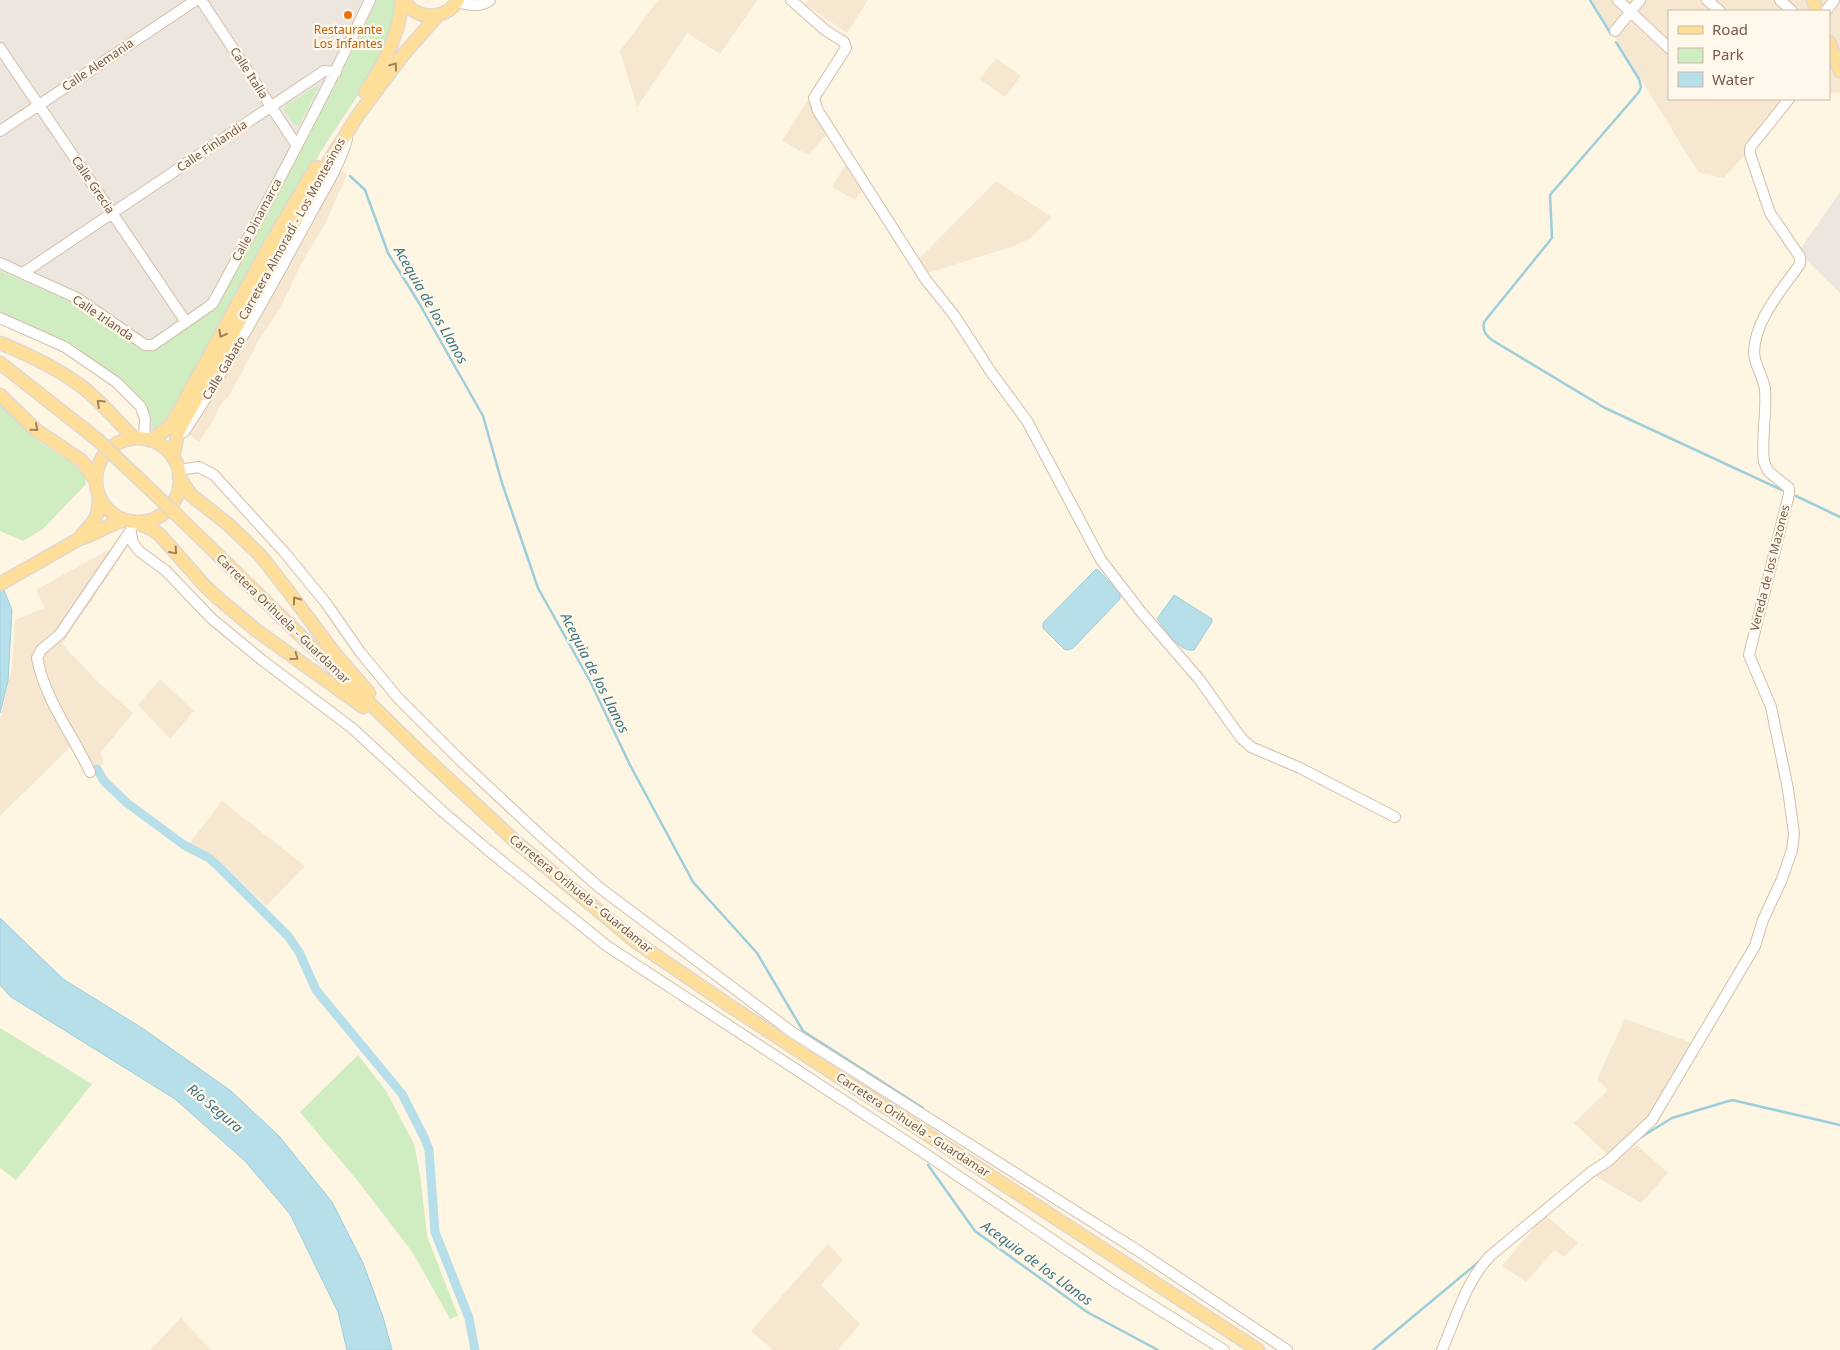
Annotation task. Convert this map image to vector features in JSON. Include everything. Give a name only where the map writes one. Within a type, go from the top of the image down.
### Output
[{"type":"main road","points":[[403,0],[413,11],[420,15],[437,16]]},
{"type":"main road","name":"Carretera Almoradí - Los Montesinos","points":[[142,439],[164,431],[173,422],[272,241],[332,141],[374,79],[390,47],[403,0]]},
{"type":"main road","name":"Carretera Almoradí - Los Montesinos","points":[[174,451],[178,432],[323,171],[350,128],[403,55],[437,16],[449,11],[458,1]]},
{"type":"main road","points":[[1830,49],[1840,71]]},
{"type":"main road","points":[[0,343],[46,364],[68,377],[142,439],[174,451],[179,473],[178,492],[171,506],[155,518],[131,524],[114,515],[105,507],[99,497]]},
{"type":"main road","name":"Carretera Orihuela - Guardamar","points":[[0,363],[98,440],[427,759],[515,841],[636,942],[730,1006],[1258,1350]]},
{"type":"main road","points":[[0,395],[36,430],[82,461],[95,480],[99,497],[95,521],[79,539]]},
{"type":"main road","points":[[95,480],[100,460],[106,452],[119,442],[142,439]]},
{"type":"main road","points":[[179,473],[191,494],[229,525],[261,556],[336,655],[427,759]]},
{"type":"main road","points":[[0,584],[79,539],[88,537],[111,524],[131,524],[152,529],[160,535],[205,586],[237,615],[352,698],[427,759]]},
{"type":"street","name":"Calle Alemania","points":[[0,131],[196,0]]},
{"type":"street","name":"Calle Italia","points":[[201,0],[297,146]]},
{"type":"street","points":[[336,72],[370,0]]},
{"type":"street","points":[[458,1],[474,5],[487,3],[490,0]]},
{"type":"street","points":[[791,0],[825,30],[844,42],[846,48],[814,98],[818,110],[926,280],[954,316],[991,372],[1027,420],[1101,560],[1199,680],[1245,743],[1300,768],[1395,817]]},
{"type":"street","points":[[1618,0],[1668,47]]},
{"type":"street","points":[[1614,31],[1640,0]]},
{"type":"street","points":[[1707,0],[1719,10]]},
{"type":"street","points":[[1780,0],[1791,10]]},
{"type":"street","name":"Calle Grecia","points":[[0,48],[186,322]]},
{"type":"street","name":"Calle Finlandia","points":[[24,273],[324,71],[336,72]]},
{"type":"street","name":"Calle Dinamarca","points":[[153,345],[212,303],[336,72]]},
{"type":"street","name":"Vereda de los Mazones","points":[[1442,1350],[1473,1278],[1490,1256],[1576,1184],[1608,1160],[1652,1120],[1755,946],[1763,920],[1782,879],[1793,842],[1794,825],[1790,798],[1771,707],[1749,654],[1789,494],[1789,488],[1768,471],[1764,462],[1765,390],[1754,354],[1756,336],[1764,317],[1800,264],[1800,256],[1770,213],[1750,154],[1750,148],[1788,100]]},
{"type":"street","name":"Calle Irlanda","points":[[0,263],[77,298],[137,341],[145,345],[153,345]]},
{"type":"street","points":[[0,318],[65,347],[116,382],[141,407],[145,419],[142,439]]},
{"type":"street","points":[[179,473],[199,467],[214,475],[285,553],[326,603],[360,652],[398,698],[461,761],[600,888],[792,1032],[1132,1247],[1287,1350]]},
{"type":"street","points":[[90,772],[79,748],[49,696],[37,658],[41,650],[60,634],[131,524]]},
{"type":"street","points":[[131,524],[132,543],[138,551],[166,571],[212,619],[262,660],[352,728],[442,811],[607,946],[938,1163],[1118,1284],[1224,1350]]},
{"type":"shaded area","points":[[0,0],[397,0],[396,17],[385,47],[370,77],[322,150],[168,421],[159,430],[151,430],[148,411],[135,394],[74,345],[0,313]]},
{"type":"shaded area","points":[[658,0],[757,0],[720,54],[687,33],[637,107],[620,51]]},
{"type":"shaded area","points":[[808,0],[868,0],[847,33],[805,4]]},
{"type":"shaded area","points":[[1592,0],[1840,0],[1840,93],[1830,93],[1830,10],[1668,10],[1668,100],[1794,100],[1724,178],[1698,172]]},
{"type":"shaded area","points":[[996,58],[1021,76],[1005,97],[980,79]]},
{"type":"shaded area","points":[[808,100],[827,134],[808,155],[782,141]]},
{"type":"shaded area","points":[[846,164],[863,189],[855,200],[832,187]]},
{"type":"shaded area","points":[[336,165],[347,175],[324,226],[301,264],[280,309],[259,340],[229,396],[221,404],[212,423],[199,442],[185,431]]},
{"type":"shaded area","points":[[996,181],[1052,217],[1031,238],[1014,246],[928,273],[918,260]]},
{"type":"shaded area","points":[[1840,192],[1840,293],[1805,259],[1801,248]]},
{"type":"shaded area","points":[[108,550],[121,557],[62,644],[99,683],[133,713],[101,752],[103,763],[88,780],[72,745],[0,816],[0,720],[12,667],[15,620],[45,608],[36,590]]},
{"type":"shaded area","points":[[160,679],[194,711],[170,739],[138,705]]},
{"type":"shaded area","points":[[222,801],[305,866],[266,906],[222,863],[189,844]]},
{"type":"shaded area","points":[[1625,1019],[1692,1043],[1654,1110],[1607,1154],[1574,1123],[1608,1090],[1598,1080],[1598,1077]]},
{"type":"shaded area","points":[[1637,1145],[1668,1173],[1641,1203],[1595,1176]]},
{"type":"shaded area","points":[[1545,1215],[1578,1243],[1564,1257],[1555,1250],[1526,1282],[1502,1266]]},
{"type":"shaded area","points":[[828,1244],[843,1260],[821,1285],[860,1324],[838,1350],[773,1350],[751,1331]]},
{"type":"shaded area","points":[[181,1318],[211,1350],[150,1350]]},
{"type":"green space","points":[[377,0],[395,0],[387,41],[378,61],[321,151],[168,420],[159,429],[153,429],[150,413],[137,394],[74,345],[0,313],[0,271],[82,307],[138,348],[150,350],[156,348],[215,308],[330,96]]},
{"type":"green space","points":[[320,84],[299,125],[295,125],[284,110],[285,106]]},
{"type":"green space","points":[[0,404],[41,443],[75,465],[85,477],[86,484],[43,529],[23,541],[0,531]]},
{"type":"green space","points":[[0,1028],[92,1084],[16,1180],[0,1168]]},
{"type":"green space","points":[[358,1055],[386,1091],[414,1144],[420,1175],[427,1236],[458,1316],[450,1319],[413,1253],[361,1185],[300,1112]]},
{"type":"water","points":[[1096,569],[1120,593],[1120,599],[1073,648],[1064,649],[1043,628],[1043,623]]},
{"type":"water","points":[[0,580],[12,610],[8,681],[0,713]]},
{"type":"water","points":[[1174,595],[1212,619],[1212,622],[1194,650],[1188,650],[1178,644],[1157,619]]},
{"type":"water","name":"Río Segura","points":[[0,918],[63,979],[142,1028],[231,1091],[279,1136],[332,1202],[363,1263],[383,1317],[392,1350],[347,1350],[338,1312],[290,1214],[245,1161],[175,1099],[11,997],[0,985]]},
{"type":"waterway","points":[[1590,0],[1611,34]]},
{"type":"waterway","points":[[1616,42],[1639,79],[1641,87],[1639,92],[1550,195],[1552,238],[1484,322],[1484,331],[1492,340],[1605,408],[1782,490]]},
{"type":"waterway","name":"Acequia de los Llanos","points":[[350,176],[365,190],[388,253],[419,303],[483,416],[502,483],[538,588],[590,681],[630,765],[693,882],[757,953],[803,1031],[923,1108]]},
{"type":"waterway","points":[[1796,496],[1840,517]]},
{"type":"waterway","points":[[97,769],[104,781],[127,803],[184,845],[209,858],[288,936],[299,952],[316,990],[402,1094],[429,1150],[435,1232],[469,1318],[475,1350]]},
{"type":"waterway","points":[[1638,1139],[1672,1118],[1732,1100],[1840,1125]]},
{"type":"waterway","name":"Acequia de los Llanos","points":[[928,1165],[975,1231],[1087,1312],[1158,1350]]},
{"type":"waterway","points":[[1373,1350],[1481,1260]]},
{"type":"place","name":"Restaurante Los Infantes","points":[[348,15]]}]
